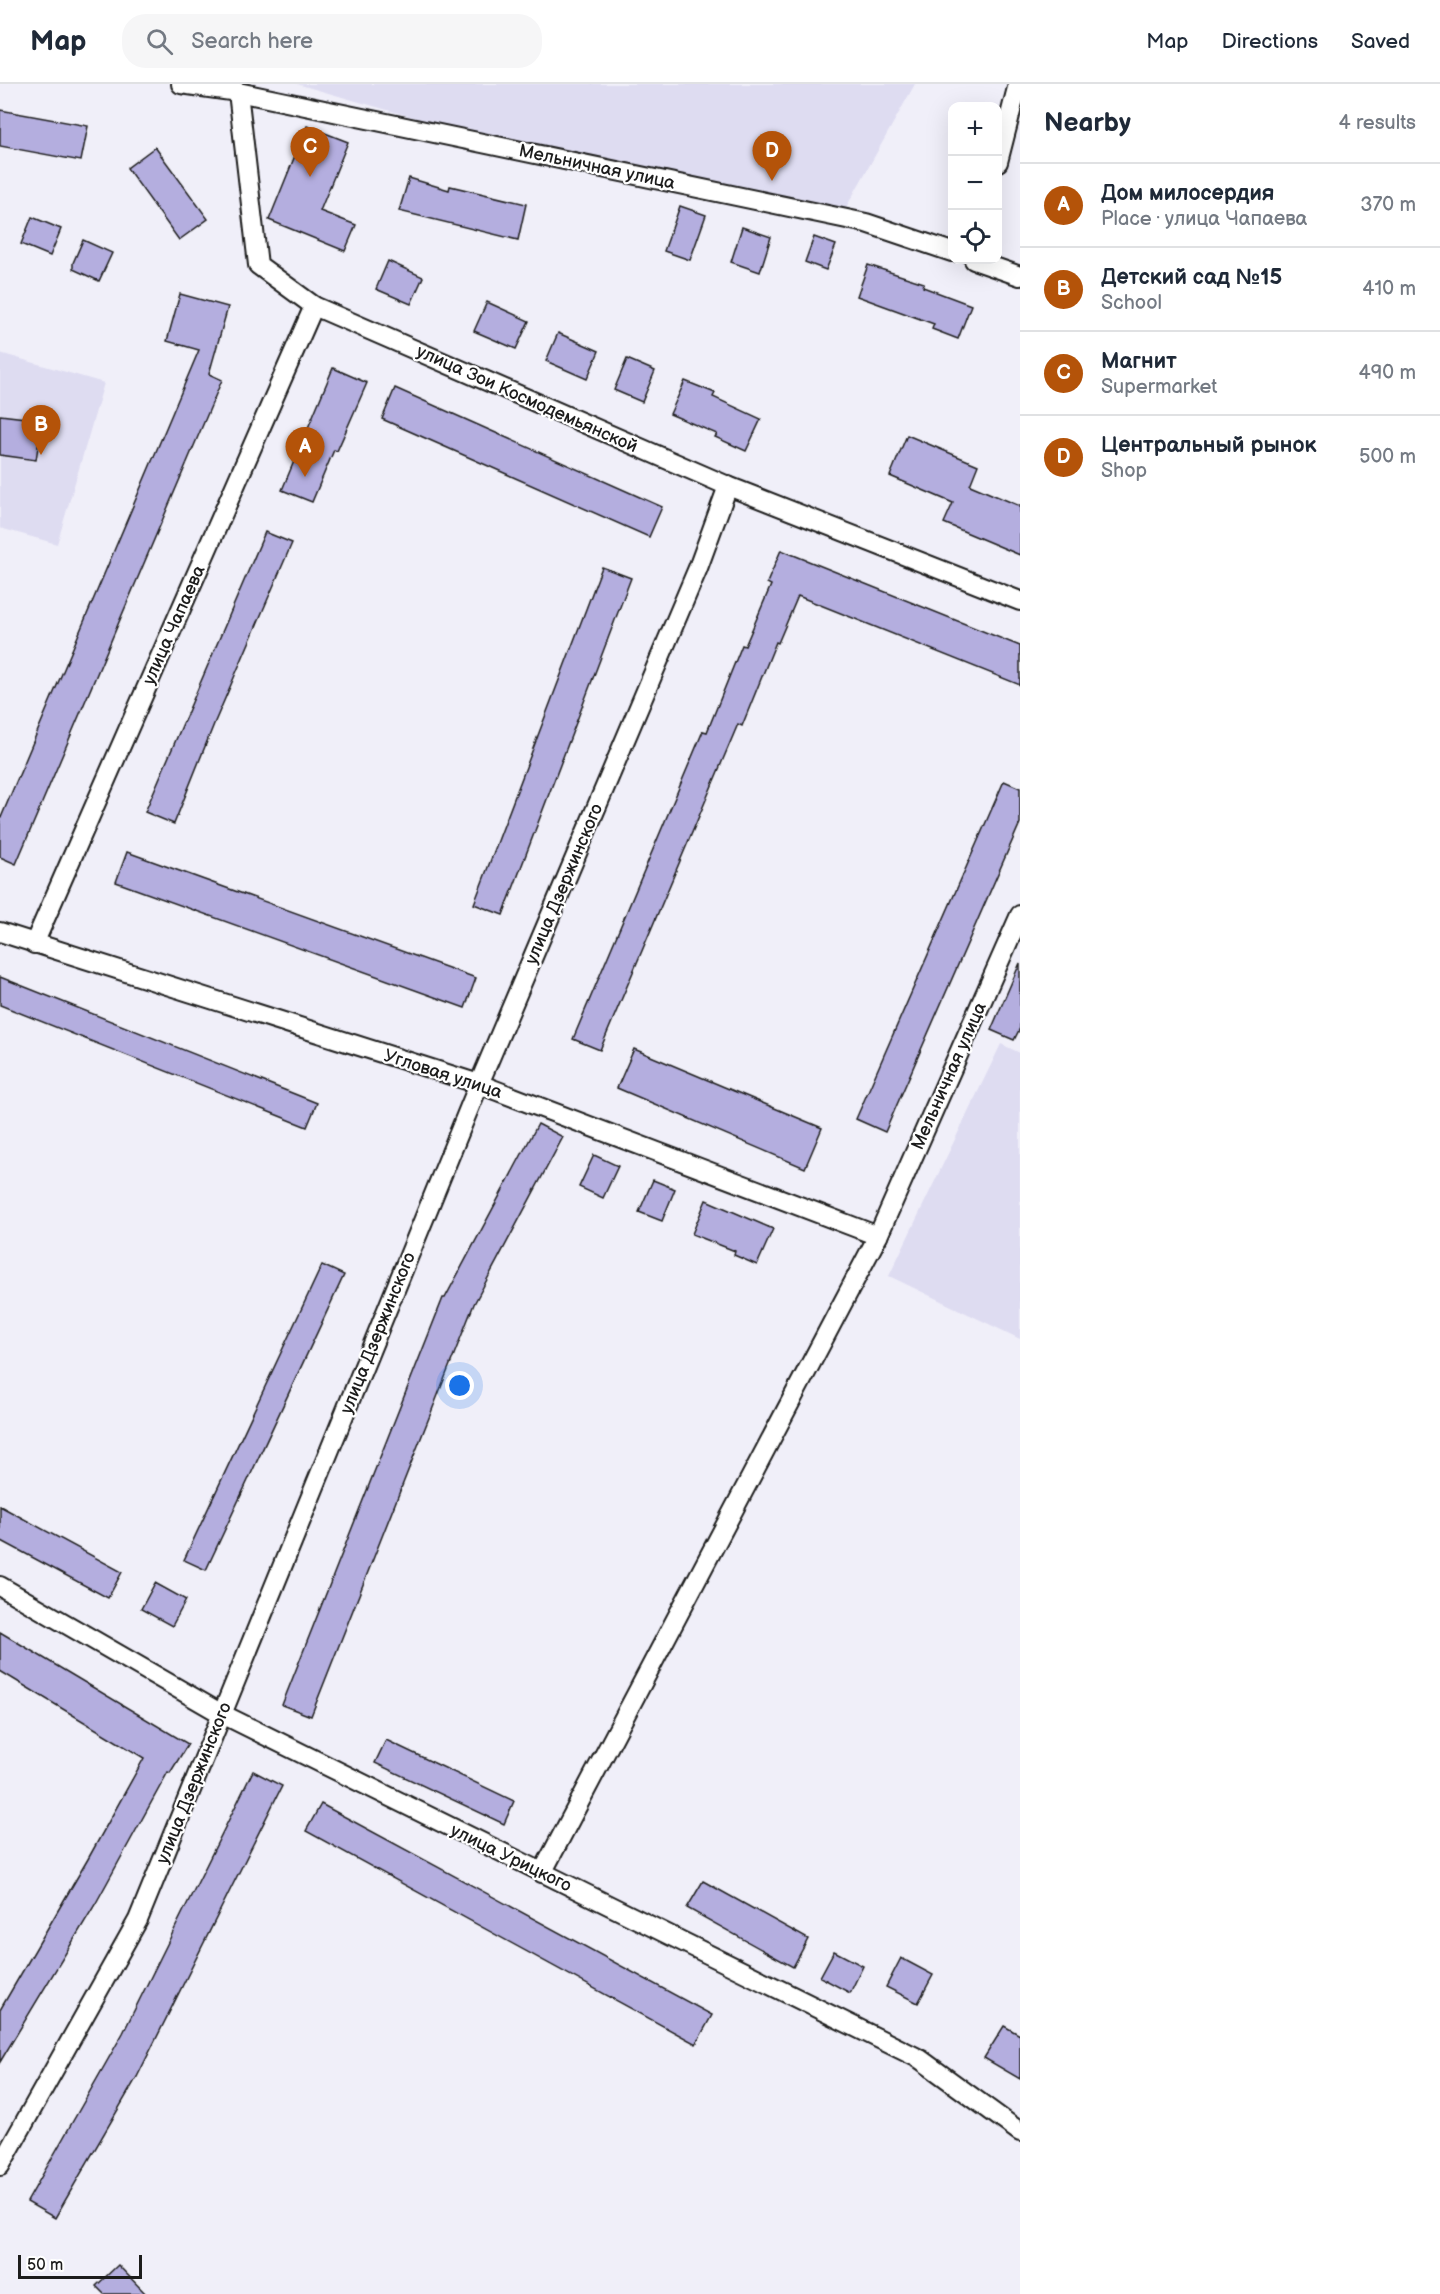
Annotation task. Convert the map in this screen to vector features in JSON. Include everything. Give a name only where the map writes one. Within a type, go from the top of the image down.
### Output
[{"type":"street","points":[[181,84],[240,88]]},
{"type":"street","points":[[1000,156],[1018,84]]},
{"type":"street","name":"Мельничная улица","points":[[240,88],[866,223],[948,251]]},
{"type":"street","name":"улица Зои Космодемьянской","points":[[240,88],[258,265],[314,306],[728,486],[1020,601]]},
{"type":"street","points":[[986,264],[1020,276]]},
{"type":"street","name":"улица Чапаева","points":[[34,944],[314,306]]},
{"type":"street","name":"улица Дзержинского","points":[[0,2166],[138,1920],[479,1084],[698,568],[728,486]]},
{"type":"street","name":"Мельничная улица","points":[[542,1873],[878,1236],[1020,915]]},
{"type":"street","name":"Угловая улица","points":[[0,932],[479,1084],[878,1236]]},
{"type":"street","name":"улица Урицкого","points":[[0,1586],[222,1714],[920,2059],[1020,2132]]},
{"type":"shaded area","points":[[297,84],[915,84],[843,213],[523,149]]},
{"type":"shaded area","points":[[0,353],[104,383],[57,544],[0,528]]},
{"type":"shaded area","points":[[1001,1044],[1020,1053],[1020,1339],[889,1276]]},
{"type":"building","points":[[0,110],[88,126],[81,161],[0,146]]},
{"type":"building","points":[[307,126],[348,142],[320,211],[356,225],[345,251],[269,220]]},
{"type":"building","points":[[155,147],[208,219],[179,240],[127,168]]},
{"type":"building","points":[[409,178],[449,190],[450,186],[526,204],[518,240],[399,211]]},
{"type":"building","points":[[680,206],[706,215],[690,260],[664,251]]},
{"type":"building","points":[[32,217],[61,229],[50,256],[21,244]]},
{"type":"building","points":[[742,227],[771,237],[760,272],[731,262]]},
{"type":"building","points":[[814,237],[836,245],[826,270],[805,262]]},
{"type":"building","points":[[83,240],[112,253],[99,281],[73,269],[73,263]]},
{"type":"building","points":[[388,261],[423,277],[411,304],[376,289]]},
{"type":"building","points":[[868,265],[924,283],[923,287],[971,305],[958,339],[932,329],[934,324],[857,296]]},
{"type":"building","points":[[180,294],[228,307],[209,374],[222,380],[16,864],[0,857],[0,820],[199,350],[167,341]]},
{"type":"building","points":[[487,302],[529,321],[516,349],[474,331]]},
{"type":"building","points":[[558,333],[599,351],[587,379],[546,361]]},
{"type":"building","points":[[627,359],[655,371],[642,402],[614,390]]},
{"type":"building","points":[[333,368],[367,383],[337,451],[334,450],[312,502],[282,490]]},
{"type":"building","points":[[685,381],[715,393],[713,397],[761,419],[746,451],[715,437],[717,434],[670,414]]},
{"type":"building","points":[[395,388],[662,507],[649,537],[382,419]]},
{"type":"building","points":[[0,415],[42,420],[36,460],[0,455]]},
{"type":"building","points":[[907,435],[978,465],[970,485],[1020,506],[1020,555],[944,523],[953,503],[890,476]]},
{"type":"building","points":[[265,532],[292,543],[214,724],[174,824],[145,812]]},
{"type":"building","points":[[781,550],[1020,646],[1020,685],[798,596],[778,643],[776,642],[742,726],[738,724],[600,1050],[573,1039],[703,731],[707,732],[742,645],[745,646],[771,585],[767,583]]},
{"type":"building","points":[[602,567],[631,578],[503,915],[474,904]]},
{"type":"building","points":[[1004,781],[1020,788],[1020,823],[885,1132],[856,1119]]},
{"type":"building","points":[[127,852],[476,978],[465,1008],[116,882]]},
{"type":"building","points":[[1020,963],[1020,1028],[1014,1040],[991,1030]]},
{"type":"building","points":[[0,977],[317,1103],[307,1127],[0,1005]]},
{"type":"building","points":[[634,1049],[822,1128],[805,1168],[617,1088]]},
{"type":"building","points":[[538,1124],[563,1137],[474,1304],[311,1716],[282,1705],[443,1298]]},
{"type":"building","points":[[594,1155],[618,1166],[603,1198],[579,1187]]},
{"type":"building","points":[[653,1180],[675,1189],[662,1221],[639,1212]]},
{"type":"building","points":[[706,1200],[773,1229],[757,1265],[734,1255],[735,1251],[692,1234]]},
{"type":"building","points":[[322,1265],[344,1275],[206,1570],[184,1560]]},
{"type":"building","points":[[0,1506],[122,1572],[108,1598],[0,1540]]},
{"type":"building","points":[[155,1583],[186,1600],[172,1626],[141,1609]]},
{"type":"building","points":[[0,1632],[188,1744],[170,1773],[168,1772],[96,1903],[0,2062],[0,2010],[144,1758],[0,1671]]},
{"type":"building","points":[[386,1740],[514,1801],[504,1824],[375,1763]]},
{"type":"building","points":[[253,1771],[282,1786],[137,2077],[55,2218],[27,2202],[123,2033]]},
{"type":"building","points":[[321,1804],[712,2015],[696,2044],[306,1831]]},
{"type":"building","points":[[703,1881],[808,1939],[793,1967],[687,1908]]},
{"type":"building","points":[[834,1951],[863,1966],[850,1993],[820,1977]]},
{"type":"building","points":[[901,1958],[933,1975],[918,2003],[886,1987]]},
{"type":"building","points":[[1004,2026],[1020,2035],[1020,2079],[984,2058]]},
{"type":"building","points":[[118,2265],[146,2294],[104,2294],[96,2286]]},
{"type":"place","name":"Магнит","points":[[310,177]]},
{"type":"place","name":"Центральный рынок","points":[[772,181]]},
{"type":"place","name":"Детский сад №15","points":[[41,455]]},
{"type":"place","name":"Дом милосердия","points":[[305,477]]}]
